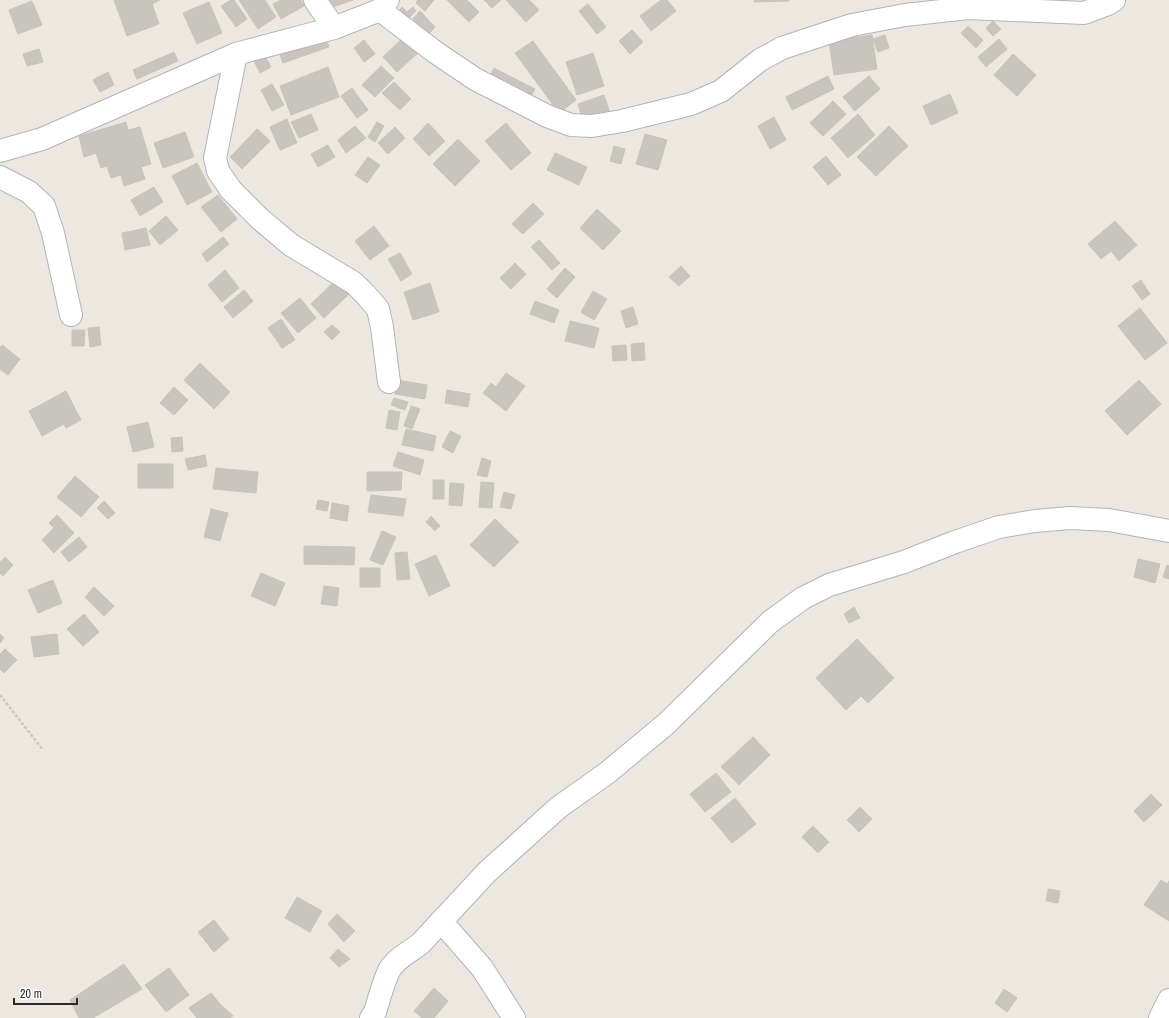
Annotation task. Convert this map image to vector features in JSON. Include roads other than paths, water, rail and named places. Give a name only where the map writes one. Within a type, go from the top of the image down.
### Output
[{"type":"street","points":[[315,0],[334,28]]},
{"type":"street","points":[[0,151],[42,139],[236,54],[334,28],[384,5],[435,52],[475,79],[547,116],[571,125],[592,126],[622,121],[691,104],[721,91],[760,60],[782,48],[852,25],[905,15],[968,8],[1084,12],[1108,4],[1114,0]]},
{"type":"street","points":[[236,54],[215,158],[218,171],[231,190],[260,219],[291,245],[354,283],[378,309],[382,327],[389,382]]},
{"type":"street","points":[[0,177],[29,192],[44,206],[53,233],[71,316]]},
{"type":"street","points":[[371,1018],[391,968],[402,957],[411,952],[421,943],[487,872],[559,807],[608,773],[666,724],[770,622],[803,598],[829,585],[904,562],[955,542],[1006,526],[1035,521],[1070,518],[1109,520],[1169,531]]},
{"type":"street","points":[[441,921],[482,968],[514,1018]]},
{"type":"street","points":[[1160,1018],[1169,1000]]}]
